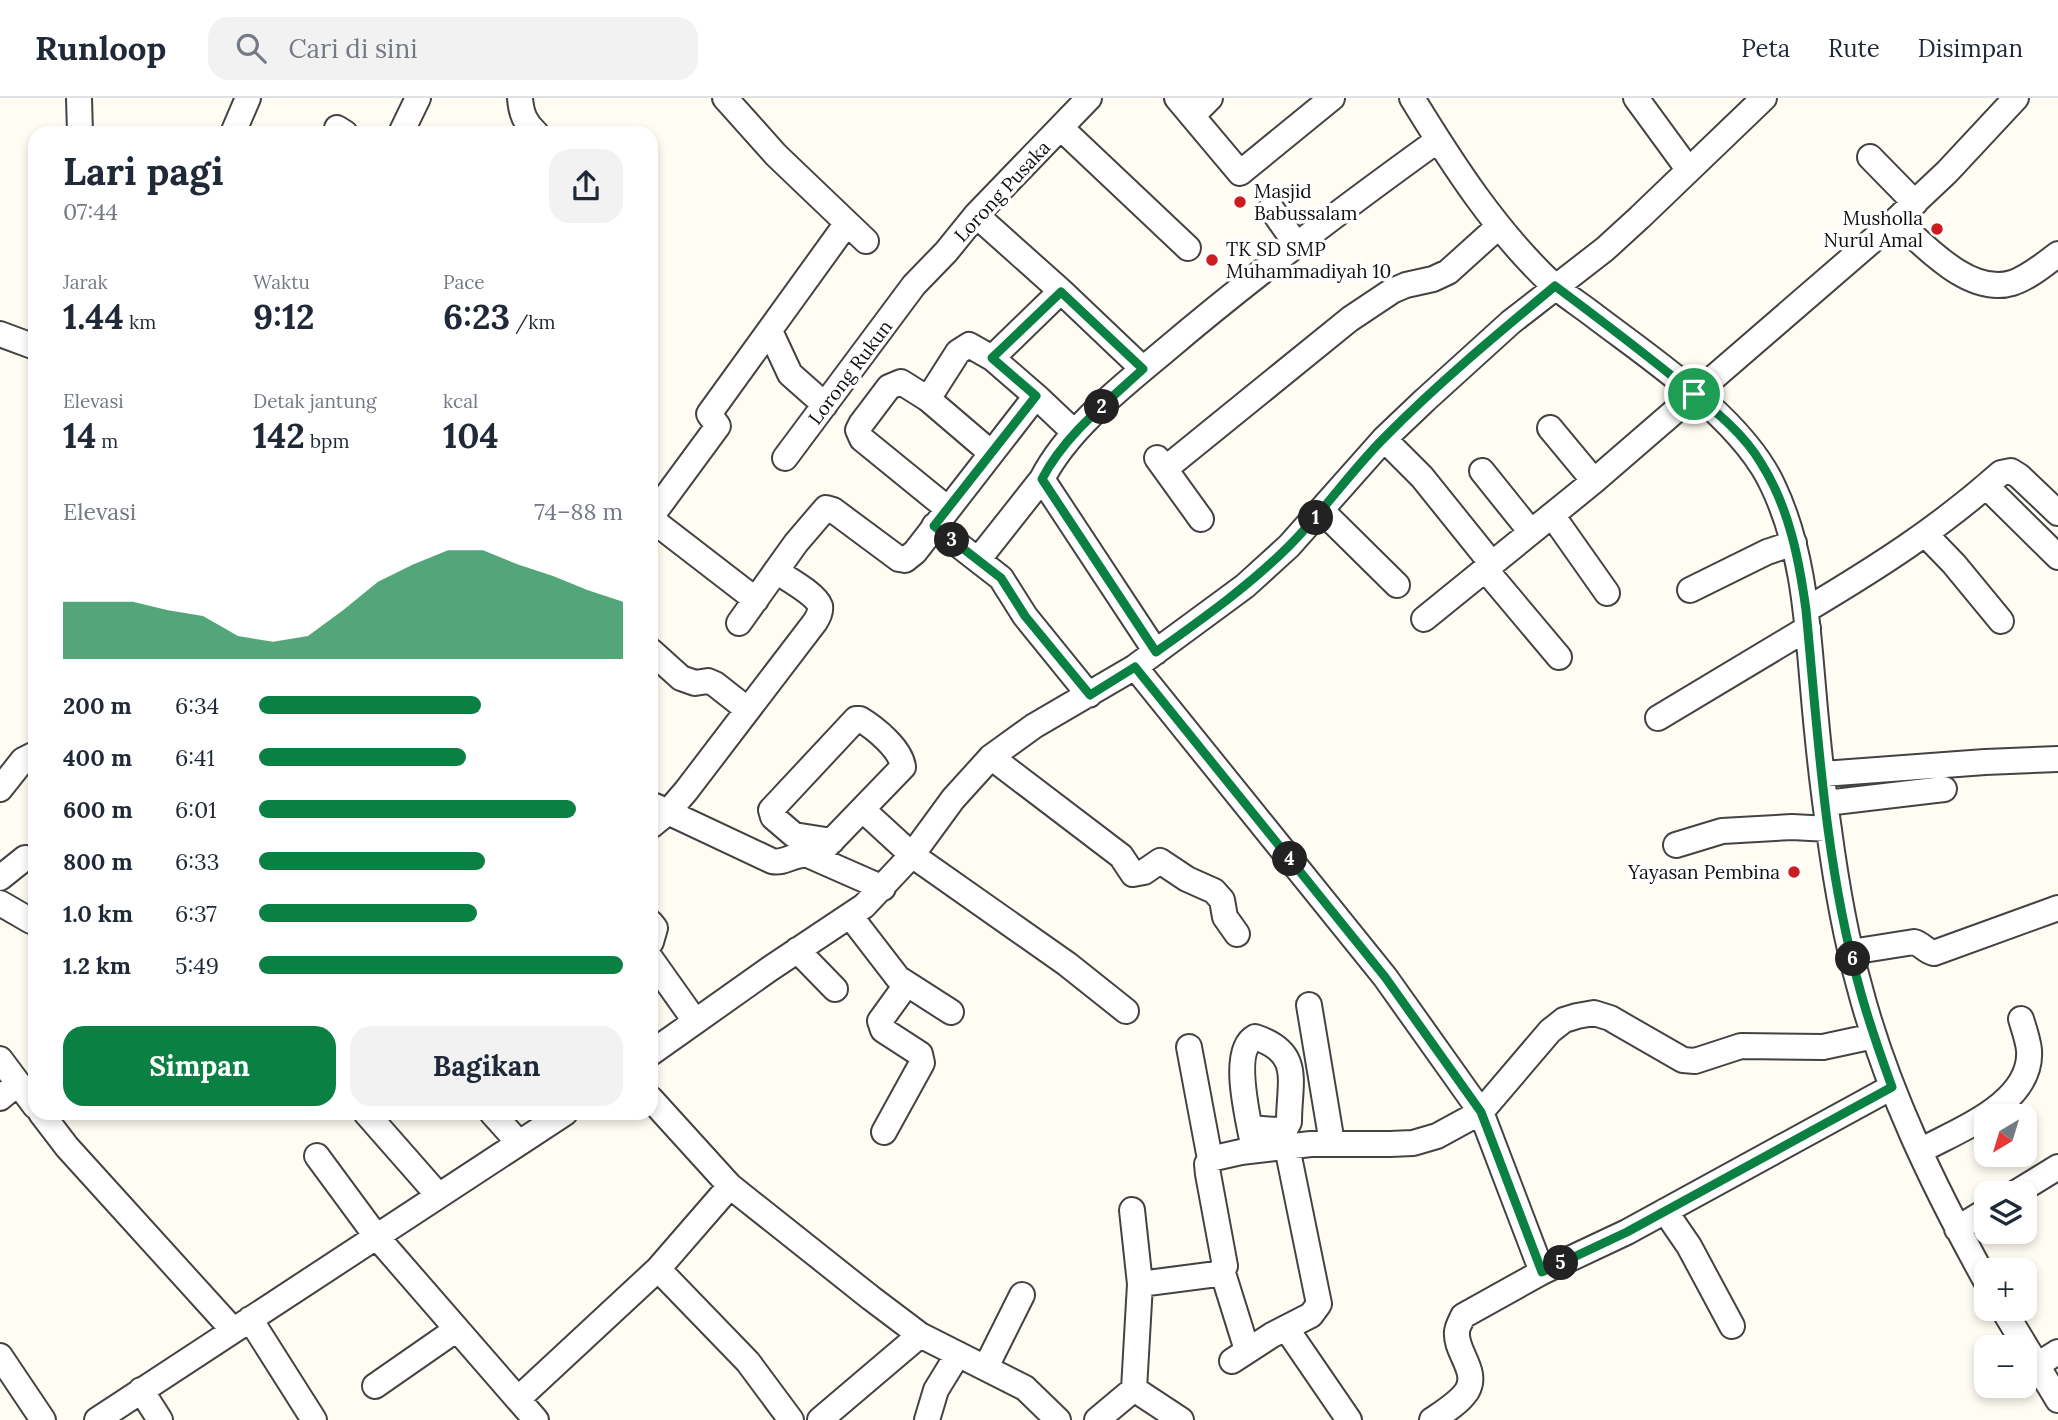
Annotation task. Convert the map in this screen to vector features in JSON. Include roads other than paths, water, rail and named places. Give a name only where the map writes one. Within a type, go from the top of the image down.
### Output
[{"type":"street","points":[[79,98],[80,126]]},
{"type":"street","points":[[236,126],[248,98]]},
{"type":"street","points":[[404,126],[418,98]]},
{"type":"street","points":[[520,98],[526,126]]},
{"type":"street","points":[[725,98],[776,155],[866,241]]},
{"type":"street","name":"Lorong Pusaka","points":[[914,285],[976,215],[1089,98]]},
{"type":"street","points":[[1210,98],[1184,107],[1240,173],[1332,98]]},
{"type":"street","points":[[1412,98],[1498,227],[1555,286],[1725,421],[1761,462],[1787,516],[1794,543],[1807,619],[1829,830],[1858,984],[1892,1087],[1957,1229],[1974,1259]]},
{"type":"street","points":[[1636,98],[1688,169]]},
{"type":"street","points":[[658,1048],[797,950],[851,917],[883,888],[912,855],[953,799],[991,757],[1034,726],[1135,667],[1245,586],[1289,546],[1384,439],[1511,322],[1614,241],[1764,98]]},
{"type":"street","points":[[1424,619],[1594,481],[1896,220],[2016,98]]},
{"type":"street","points":[[1061,128],[1188,248]]},
{"type":"street","points":[[978,560],[1042,479],[1074,432],[1143,369],[1296,244],[1438,140]]},
{"type":"street","points":[[1870,157],[1915,203]]},
{"type":"street","points":[[1271,208],[1296,244]]},
{"type":"street","points":[[976,215],[1143,369]]},
{"type":"street","points":[[1896,220],[1945,265],[1971,279],[1991,285],[2011,283],[2058,254]]},
{"type":"street","points":[[658,508],[718,426],[709,414],[847,223]]},
{"type":"street","points":[[1201,519],[1161,464],[1350,318],[1392,291],[1448,272],[1498,227]]},
{"type":"street","name":"Lorong Rukun","points":[[785,458],[914,285]]},
{"type":"street","points":[[992,358],[1061,292]]},
{"type":"street","points":[[770,331],[790,374],[825,405]]},
{"type":"street","points":[[0,334],[28,344]]},
{"type":"street","points":[[928,399],[963,347],[969,345],[992,358],[1074,432]]},
{"type":"street","points":[[990,452],[908,384],[896,383],[890,387],[861,424],[859,435],[941,517],[978,560],[1001,578],[1025,616],[1090,695]]},
{"type":"street","points":[[739,623],[826,508],[833,510],[900,559],[909,558],[1036,396]]},
{"type":"street","points":[[1550,428],[1594,481]]},
{"type":"street","points":[[1384,439],[1422,477],[1559,657]]},
{"type":"street","points":[[1482,471],[1531,532]]},
{"type":"street","points":[[1658,718],[1807,619],[1926,535],[2001,473],[2011,471],[2058,513]]},
{"type":"street","points":[[1042,479],[1156,652]]},
{"type":"street","points":[[1986,486],[2058,557]]},
{"type":"street","points":[[1322,511],[1396,585]]},
{"type":"street","points":[[1552,515],[1606,593]]},
{"type":"street","points":[[658,523],[756,600]]},
{"type":"street","points":[[1926,535],[2001,621]]},
{"type":"street","points":[[1689,590],[1768,552],[1794,543]]},
{"type":"street","points":[[658,812],[748,710],[816,622],[820,606],[816,598],[776,571]]},
{"type":"street","points":[[658,657],[681,678],[695,683],[708,681],[716,684],[748,710]]},
{"type":"street","points":[[1135,667],[1382,974],[1481,1112],[1542,1272]]},
{"type":"street","points":[[856,719],[864,721],[882,736],[903,763],[899,773],[863,810],[826,847],[794,835],[773,817],[771,810],[856,719]]},
{"type":"street","points":[[991,757],[1121,856],[1133,874],[1144,872],[1160,861],[1214,891],[1222,900],[1225,917],[1237,934]]},
{"type":"street","points":[[0,789],[28,758]]},
{"type":"street","points":[[1823,774],[1926,765],[2058,759]]},
{"type":"street","points":[[1826,803],[1944,789]]},
{"type":"street","points":[[863,810],[912,855],[1067,964],[1126,1011]]},
{"type":"street","points":[[658,815],[772,861],[807,855],[883,888]]},
{"type":"street","points":[[1676,845],[1722,831],[1792,827],[1829,830]]},
{"type":"street","points":[[0,878],[26,858]]},
{"type":"street","points":[[0,903],[28,919]]},
{"type":"street","points":[[1851,953],[1914,942],[1934,953],[2058,908]]},
{"type":"street","points":[[851,917],[898,978],[951,1012]]},
{"type":"street","points":[[797,950],[835,989]]},
{"type":"street","points":[[658,969],[695,1021]]},
{"type":"street","points":[[884,1132],[922,1063],[920,1054],[883,1030],[880,1024],[906,985]]},
{"type":"street","points":[[1309,1005],[1332,1143]]},
{"type":"street","points":[[1209,1159],[1252,1139],[1287,1147],[1332,1143],[1413,1143],[1437,1136],[1481,1112],[1550,1031],[1564,1020],[1577,1016],[1594,1013],[1609,1018],[1683,1060],[1695,1061],[1741,1046],[1823,1047],[1874,1037]]},
{"type":"street","points":[[1920,1151],[2002,1106],[2020,1085],[2027,1068],[2029,1051],[2021,1019]]},
{"type":"street","points":[[1140,1284],[1217,1274],[1226,1260],[1208,1174],[1209,1159],[1189,1047]]},
{"type":"street","points":[[0,1059],[9,1090],[28,1101]]},
{"type":"street","points":[[1432,1420],[1455,1404],[1469,1387],[1470,1374],[1457,1345],[1457,1329],[1463,1316],[1542,1272],[1627,1232],[1892,1087]]},
{"type":"street","points":[[658,1107],[730,1186],[920,1335],[1025,1388],[1058,1420]]},
{"type":"street","points":[[46,1120],[67,1147],[242,1325],[314,1420]]},
{"type":"street","points":[[372,1120],[438,1195]]},
{"type":"street","points":[[498,1120],[519,1143]]},
{"type":"street","points":[[97,1420],[554,1120]]},
{"type":"street","points":[[1222,1270],[1239,1355],[1311,1315],[1319,1304],[1287,1147]]},
{"type":"street","points":[[317,1156],[376,1236],[536,1420]]},
{"type":"street","points":[[2035,1181],[2058,1167]]},
{"type":"street","points":[[518,1399],[658,1269],[730,1186]]},
{"type":"street","points":[[1097,1420],[1134,1389],[1140,1284],[1132,1210]]},
{"type":"street","points":[[1665,1211],[1689,1246],[1731,1326]]},
{"type":"street","points":[[1957,1229],[1974,1218]]},
{"type":"street","points":[[658,1269],[740,1353],[791,1420]]},
{"type":"street","points":[[986,1367],[1022,1295]]},
{"type":"street","points":[[1286,1328],[1349,1420]]},
{"type":"street","points":[[375,1386],[457,1329]]},
{"type":"street","points":[[820,1420],[920,1335]]},
{"type":"street","points":[[2037,1364],[2058,1352]]},
{"type":"street","points":[[927,1420],[936,1390],[958,1354]]},
{"type":"street","points":[[0,1356],[43,1420]]},
{"type":"street","points":[[2037,1367],[2058,1400]]},
{"type":"street","points":[[1134,1389],[1181,1420]]},
{"type":"street","points":[[141,1390],[160,1420]]},
{"type":"place","name":"Masjid Babussalam","points":[[1240,202]]},
{"type":"place","name":"Musholla Nurul Amal","points":[[1937,229]]},
{"type":"place","name":"TK SD SMP Muhammadiyah 10","points":[[1212,260]]},
{"type":"place","name":"Yayasan Pembina","points":[[1794,872]]}]
